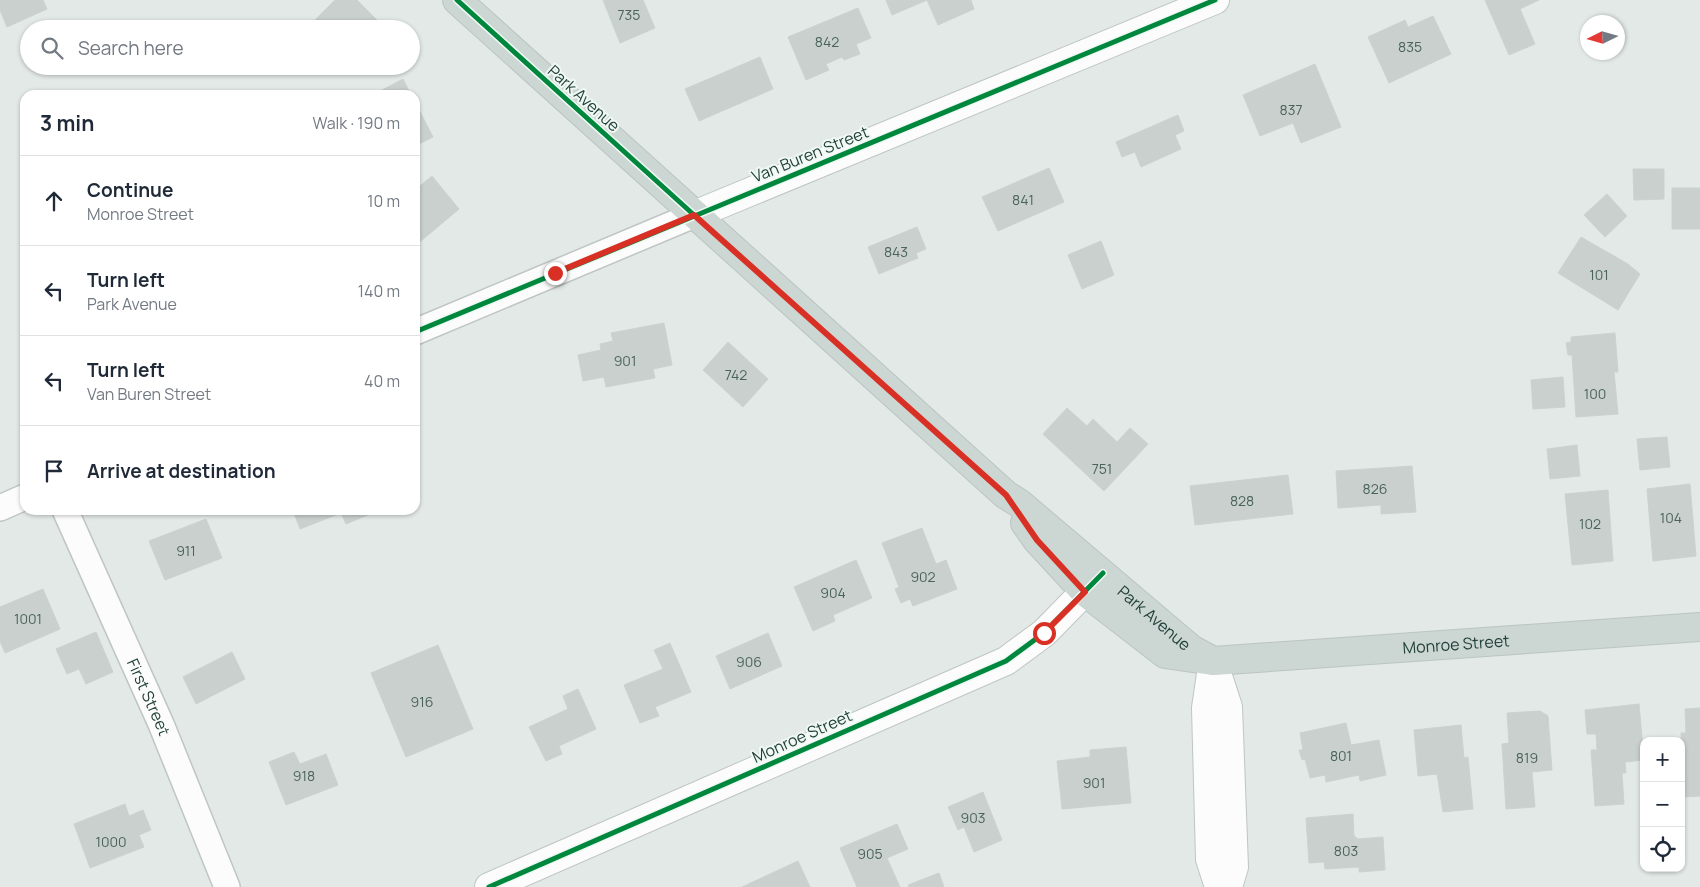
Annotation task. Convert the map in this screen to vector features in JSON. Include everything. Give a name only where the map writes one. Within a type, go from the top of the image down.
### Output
[{"type":"main road","name":"Park Avenue","points":[[457,0],[1006,495],[1037,540],[1094,583],[1191,649],[1213,661]]},
{"type":"main road","name":"Monroe Street","points":[[1213,661],[1700,627]]},
{"type":"street","name":"Van Buren Street","points":[[420,330],[1215,0]]},
{"type":"street","points":[[0,508],[20,500]]},
{"type":"street","name":"First Street","points":[[67,515],[161,724],[226,887]]},
{"type":"street","name":"Monroe Street","points":[[489,887],[526,879],[1006,661],[1044,633],[1094,583]]},
{"type":"street","points":[[1213,661],[1206,708],[1210,859],[1219,887]]},
{"type":"street","points":[[1213,661],[1228,707],[1234,868],[1228,887]]},
{"type":"building","points":[[0,0],[43,0],[47,9],[7,27],[0,10]]},
{"type":"building","points":[[335,0],[357,0],[377,20],[315,20]]},
{"type":"building","points":[[603,0],[643,0],[655,28],[620,43]]},
{"type":"building","points":[[886,0],[927,0],[892,15]]},
{"type":"building","points":[[927,0],[971,0],[974,9],[938,25]]},
{"type":"building","points":[[1485,0],[1539,0],[1520,9],[1535,44],[1509,55]]},
{"type":"building","points":[[858,8],[871,38],[856,44],[860,54],[844,60],[842,57],[826,64],[829,70],[806,80],[788,37]]},
{"type":"building","points":[[1433,16],[1451,54],[1389,83],[1368,37],[1405,20],[1408,27]]},
{"type":"building","points":[[760,57],[773,89],[699,121],[685,89]]},
{"type":"building","points":[[1315,64],[1341,127],[1301,143],[1293,123],[1260,136],[1243,95]]},
{"type":"building","points":[[403,79],[408,90],[382,90]]},
{"type":"building","points":[[420,112],[433,137],[420,144]]},
{"type":"building","points":[[1178,115],[1184,131],[1175,135],[1181,149],[1141,167],[1135,152],[1122,157],[1116,142]]},
{"type":"building","points":[[1049,168],[1064,202],[998,231],[982,197]]},
{"type":"building","points":[[1633,169],[1664,169],[1664,199],[1634,200]]},
{"type":"building","points":[[432,176],[459,209],[420,242],[420,186]]},
{"type":"building","points":[[1672,188],[1700,188],[1700,229],[1672,229]]},
{"type":"building","points":[[1607,194],[1627,216],[1605,237],[1584,215]]},
{"type":"building","points":[[917,227],[926,249],[916,253],[918,258],[879,274],[868,247]]},
{"type":"building","points":[[1581,237],[1628,264],[1640,274],[1618,310],[1558,273]]},
{"type":"building","points":[[1101,241],[1114,275],[1082,289],[1068,255]]},
{"type":"building","points":[[664,323],[672,365],[653,369],[655,378],[606,387],[604,377],[583,381],[578,355],[601,350],[600,344],[613,341],[611,333]]},
{"type":"building","points":[[1615,333],[1618,372],[1614,372],[1618,414],[1576,417],[1572,355],[1568,355],[1566,343],[1571,342],[1571,337]]},
{"type":"building","points":[[728,342],[768,379],[743,407],[703,370]]},
{"type":"building","points":[[1563,377],[1565,407],[1533,409],[1531,380]]},
{"type":"building","points":[[1067,408],[1087,426],[1093,419],[1117,442],[1130,428],[1148,444],[1104,491],[1043,434]]},
{"type":"building","points":[[1667,437],[1670,467],[1640,470],[1637,439]]},
{"type":"building","points":[[1577,445],[1580,476],[1550,479],[1547,449]]},
{"type":"building","points":[[1412,466],[1416,512],[1381,514],[1381,505],[1338,508],[1336,471]]},
{"type":"building","points":[[1288,475],[1293,514],[1195,525],[1190,486]]},
{"type":"building","points":[[1690,484],[1696,556],[1653,561],[1647,489]]},
{"type":"building","points":[[1608,490],[1613,561],[1572,565],[1565,494]]},
{"type":"building","points":[[295,515],[336,515],[300,529]]},
{"type":"building","points":[[342,515],[368,515],[346,524]]},
{"type":"building","points":[[206,519],[222,558],[165,580],[149,541]]},
{"type":"building","points":[[922,528],[936,564],[946,560],[957,589],[913,606],[910,599],[901,603],[895,589],[899,587],[882,543]]},
{"type":"building","points":[[856,560],[872,598],[833,615],[835,621],[813,631],[794,587]]},
{"type":"building","points":[[43,589],[60,629],[5,653],[0,641],[0,607]]},
{"type":"building","points":[[96,632],[113,672],[86,684],[79,669],[67,674],[56,649]]},
{"type":"building","points":[[768,633],[782,666],[730,689],[716,656]]},
{"type":"building","points":[[670,643],[691,692],[655,707],[659,716],[640,723],[624,685],[663,669],[654,650]]},
{"type":"building","points":[[438,645],[473,729],[406,757],[371,673]]},
{"type":"building","points":[[232,652],[245,679],[196,704],[183,677]]},
{"type":"building","points":[[578,689],[596,729],[559,746],[562,754],[546,761],[529,727],[568,709],[563,696]]},
{"type":"building","points":[[1639,704],[1642,737],[1640,737],[1640,760],[1625,762],[1626,773],[1622,773],[1624,804],[1595,806],[1591,750],[1597,750],[1596,734],[1587,734],[1585,710]]},
{"type":"building","points":[[1700,708],[1700,796],[1685,797],[1685,737],[1681,737],[1681,733],[1686,733],[1685,709]]},
{"type":"building","points":[[1540,711],[1548,716],[1552,770],[1532,772],[1535,807],[1506,809],[1502,744],[1509,743],[1507,713]]},
{"type":"building","points":[[1346,723],[1351,745],[1379,740],[1386,775],[1360,781],[1359,775],[1326,782],[1325,775],[1310,778],[1305,759],[1302,760],[1299,750],[1303,750],[1300,733]]},
{"type":"building","points":[[1461,725],[1464,758],[1468,757],[1473,809],[1443,812],[1437,774],[1418,776],[1414,730]]},
{"type":"building","points":[[1126,747],[1131,803],[1062,809],[1057,761],[1090,757],[1090,750]]},
{"type":"building","points":[[294,752],[300,764],[326,754],[338,785],[286,805],[269,762]]},
{"type":"building","points":[[983,792],[1002,840],[974,852],[964,827],[958,830],[948,807]]},
{"type":"building","points":[[125,804],[129,816],[143,810],[151,830],[139,835],[144,847],[90,868],[74,824]]},
{"type":"building","points":[[1353,814],[1354,836],[1358,839],[1383,837],[1385,870],[1359,872],[1359,867],[1325,869],[1324,862],[1309,863],[1306,818]]},
{"type":"building","points":[[897,824],[908,849],[887,858],[900,887],[857,887],[840,848]]},
{"type":"building","points":[[798,861],[810,887],[742,887]]},
{"type":"building","points":[[939,873],[944,887],[909,887],[908,885]]},
{"type":"cycle path","points":[[457,0],[694,215]]},
{"type":"cycle path","points":[[420,330],[1215,0]]},
{"type":"cycle path","points":[[489,887],[1006,661],[1044,633],[1103,573]]},
{"type":"route","points":[[555,273],[694,215],[1006,495],[1037,540],[1085,592],[1044,633]]}]
